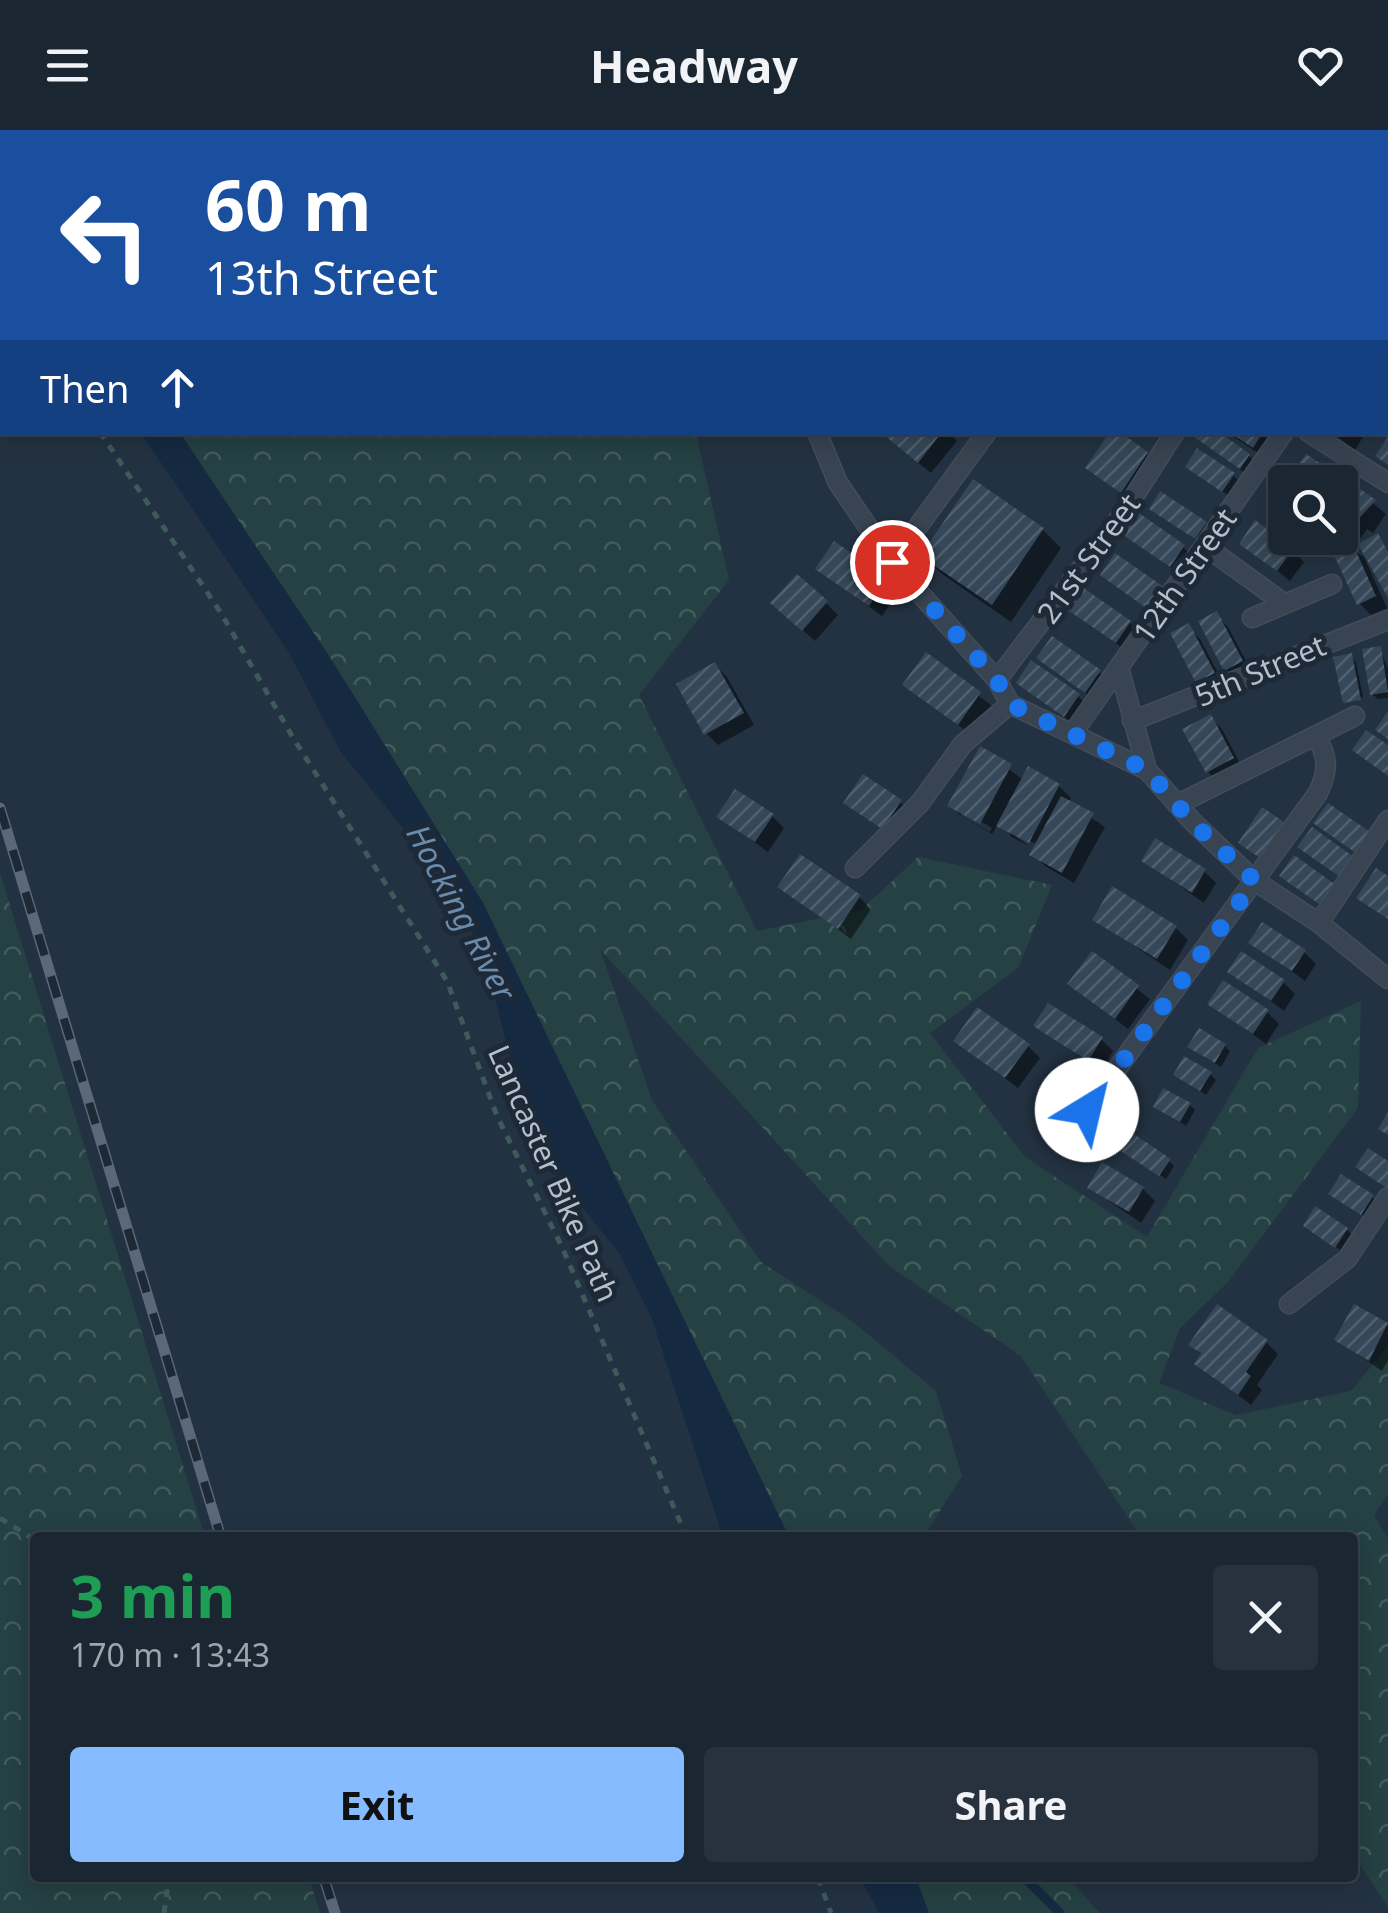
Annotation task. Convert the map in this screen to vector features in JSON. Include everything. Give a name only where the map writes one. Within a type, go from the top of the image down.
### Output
[{"type":"lane","points":[[818,435],[838,484],[892,562],[997,680],[1010,704],[1147,770],[1255,881],[1319,923],[1388,979]]},
{"type":"lane","points":[[892,562],[985,435]]},
{"type":"lane","name":"21st Street","points":[[997,680],[1124,512],[1174,435]]},
{"type":"lane","name":"12th Street","points":[[1072,734],[1282,435]]},
{"type":"lane","points":[[1313,435],[1388,483]]},
{"type":"lane","points":[[1205,546],[1285,604]]},
{"type":"lane","points":[[1252,618],[1332,584]]},
{"type":"lane","name":"5th Street","points":[[1132,721],[1388,620]]},
{"type":"lane","name":"12th Street","points":[[1119,668],[1147,770]]},
{"type":"lane","points":[[855,868],[920,803],[963,744],[1010,704]]},
{"type":"lane","points":[[1178,804],[1355,716]]},
{"type":"lane","points":[[1087,1110],[1318,793],[1326,774],[1326,754],[1316,738]]},
{"type":"lane","points":[[1319,923],[1388,820]]},
{"type":"lane","points":[[1289,1304],[1347,1260],[1388,1197]]},
{"type":"path","name":"Lancaster Bike Path","points":[[102,435],[221,614],[292,736],[447,981],[497,1116],[562,1247],[685,1532]]},
{"type":"path","points":[[0,1518],[30,1537]]},
{"type":"path","points":[[164,1913],[168,1882]]},
{"type":"path","points":[[819,1882],[831,1913]]},
{"type":"green space","points":[[181,435],[696,435],[729,580],[639,695],[757,931],[861,910],[918,857],[1052,885],[1018,968],[930,1033],[1025,1157],[1147,1237],[1258,1048],[1361,1001],[1358,1108],[1228,1282],[1180,1328],[1159,1383],[1236,1415],[1351,1391],[1388,1346],[1388,1494],[1374,1515],[1388,1539],[1388,1907],[1358,1862],[1358,1532],[1138,1532],[1020,1355],[889,1266],[600,949],[652,1100],[761,1262],[852,1321],[936,1391],[962,1476],[928,1530],[787,1532],[483,903],[331,659]]},
{"type":"green space","points":[[0,873],[203,1532],[30,1532],[30,1882],[310,1882],[320,1913],[0,1913]]},
{"type":"green space","points":[[917,1882],[1072,1882],[1100,1913],[929,1913]]},
{"type":"water","name":"Hocking River","points":[[142,435],[181,435],[331,659],[483,903],[787,1532],[721,1532],[652,1319],[619,1253],[556,1174],[528,1130],[484,954],[442,876],[340,751],[288,651]]},
{"type":"water","points":[[862,1882],[917,1882],[929,1913],[879,1913]]},
{"type":"building","points":[[886,435],[940,435],[918,463]]},
{"type":"building","points":[[1108,435],[1124,435],[1148,452],[1121,493],[1085,468]]},
{"type":"building","points":[[1191,435],[1223,435],[1250,454],[1240,469]]},
{"type":"building","points":[[1234,435],[1261,435],[1253,448]]},
{"type":"building","points":[[1388,437],[1388,465],[1375,456]]},
{"type":"building","points":[[1197,448],[1235,473],[1222,492],[1185,467]]},
{"type":"building","points":[[1306,454],[1323,465],[1298,465]]},
{"type":"building","points":[[973,479],[1044,528],[992,605],[920,556]]},
{"type":"building","points":[[1358,487],[1376,500],[1358,519]]},
{"type":"building","points":[[1160,491],[1207,522],[1195,539],[1149,509]]},
{"type":"building","points":[[1136,511],[1185,545],[1170,567],[1120,533]]},
{"type":"building","points":[[1255,520],[1268,529],[1268,555],[1289,555],[1277,571],[1239,544]]},
{"type":"building","points":[[1378,533],[1388,552],[1388,598],[1358,544]]},
{"type":"building","points":[[834,541],[888,578],[869,606],[815,569]]},
{"type":"building","points":[[1115,553],[1164,587],[1149,610],[1100,575]]},
{"type":"building","points":[[1334,555],[1358,555],[1376,596],[1357,605]]},
{"type":"building","points":[[797,574],[828,601],[802,631],[770,603]]},
{"type":"building","points":[[1082,587],[1131,621],[1116,643],[1066,609]]},
{"type":"building","points":[[1217,611],[1243,661],[1224,671],[1198,621]]},
{"type":"building","points":[[1189,623],[1215,673],[1196,683],[1170,633]]},
{"type":"building","points":[[1052,636],[1101,670],[1085,693],[1036,658]]},
{"type":"building","points":[[1381,646],[1388,692],[1370,695],[1362,649]]},
{"type":"building","points":[[926,652],[981,692],[958,725],[902,685]]},
{"type":"building","points":[[1352,653],[1361,700],[1343,703],[1333,657]]},
{"type":"building","points":[[1031,660],[1080,694],[1064,717],[1016,683]]},
{"type":"building","points":[[715,662],[744,713],[704,735],[676,684]]},
{"type":"building","points":[[1388,711],[1388,739],[1375,730]]},
{"type":"building","points":[[1211,714],[1234,758],[1206,773],[1182,729]]},
{"type":"building","points":[[1366,730],[1388,745],[1388,776],[1352,750]]},
{"type":"building","points":[[980,746],[1012,764],[980,824],[947,806]]},
{"type":"building","points":[[1028,766],[1060,784],[1029,843],[996,826]]},
{"type":"building","points":[[863,774],[902,800],[882,829],[843,803]]},
{"type":"building","points":[[735,789],[774,814],[755,842],[716,817]]},
{"type":"building","points":[[1061,796],[1094,813],[1062,873],[1029,855]]},
{"type":"building","points":[[1328,803],[1370,832],[1356,853],[1313,823]]},
{"type":"building","points":[[1262,807],[1284,822],[1260,858],[1238,843]]},
{"type":"building","points":[[1312,827],[1354,857],[1340,877],[1297,847]]},
{"type":"building","points":[[1155,838],[1206,869],[1192,893],[1141,861]]},
{"type":"building","points":[[800,854],[861,895],[838,929],[777,887]]},
{"type":"building","points":[[1294,855],[1336,885],[1322,906],[1279,876]]},
{"type":"building","points":[[1376,868],[1388,876],[1388,919],[1356,898]]},
{"type":"building","points":[[1112,886],[1177,926],[1157,959],[1092,920]]},
{"type":"building","points":[[1262,922],[1306,950],[1292,971],[1248,943]]},
{"type":"building","points":[[1092,951],[1139,985],[1115,1019],[1067,984]]},
{"type":"building","points":[[1241,951],[1285,980],[1271,1001],[1227,972]]},
{"type":"building","points":[[1223,980],[1269,1010],[1253,1034],[1207,1004]]},
{"type":"building","points":[[1048,1003],[1103,1037],[1088,1061],[1033,1026]]},
{"type":"building","points":[[977,1007],[1030,1044],[1005,1078],[953,1041]]},
{"type":"building","points":[[1199,1028],[1226,1044],[1215,1063],[1187,1047]]},
{"type":"building","points":[[1184,1056],[1212,1072],[1200,1091],[1173,1075]]},
{"type":"building","points":[[1163,1088],[1191,1103],[1180,1122],[1153,1107]]},
{"type":"building","points":[[1388,1112],[1388,1135],[1378,1129]]},
{"type":"building","points":[[1128,1130],[1171,1159],[1159,1176],[1116,1148]]},
{"type":"building","points":[[1368,1148],[1388,1161],[1388,1189],[1355,1167]]},
{"type":"building","points":[[1102,1162],[1144,1187],[1129,1212],[1087,1188]]},
{"type":"building","points":[[1341,1174],[1374,1195],[1361,1215],[1328,1194]]},
{"type":"building","points":[[1315,1206],[1348,1228],[1335,1248],[1303,1226]]},
{"type":"building","points":[[1217,1304],[1268,1340],[1246,1372],[1251,1376],[1238,1395],[1194,1364],[1201,1353],[1188,1345]]},
{"type":"building","points":[[1354,1304],[1388,1323],[1369,1361],[1334,1340]]},
{"type":"waterway","points":[[1029,1882],[1060,1913]]},
{"type":"railway","points":[[0,808],[219,1532]]},
{"type":"railway","points":[[325,1882],[335,1913]]},
{"type":"route","points":[[892,562],[997,680],[1010,704],[1042,723],[1147,770],[1192,822],[1255,881],[1087,1110]]}]
